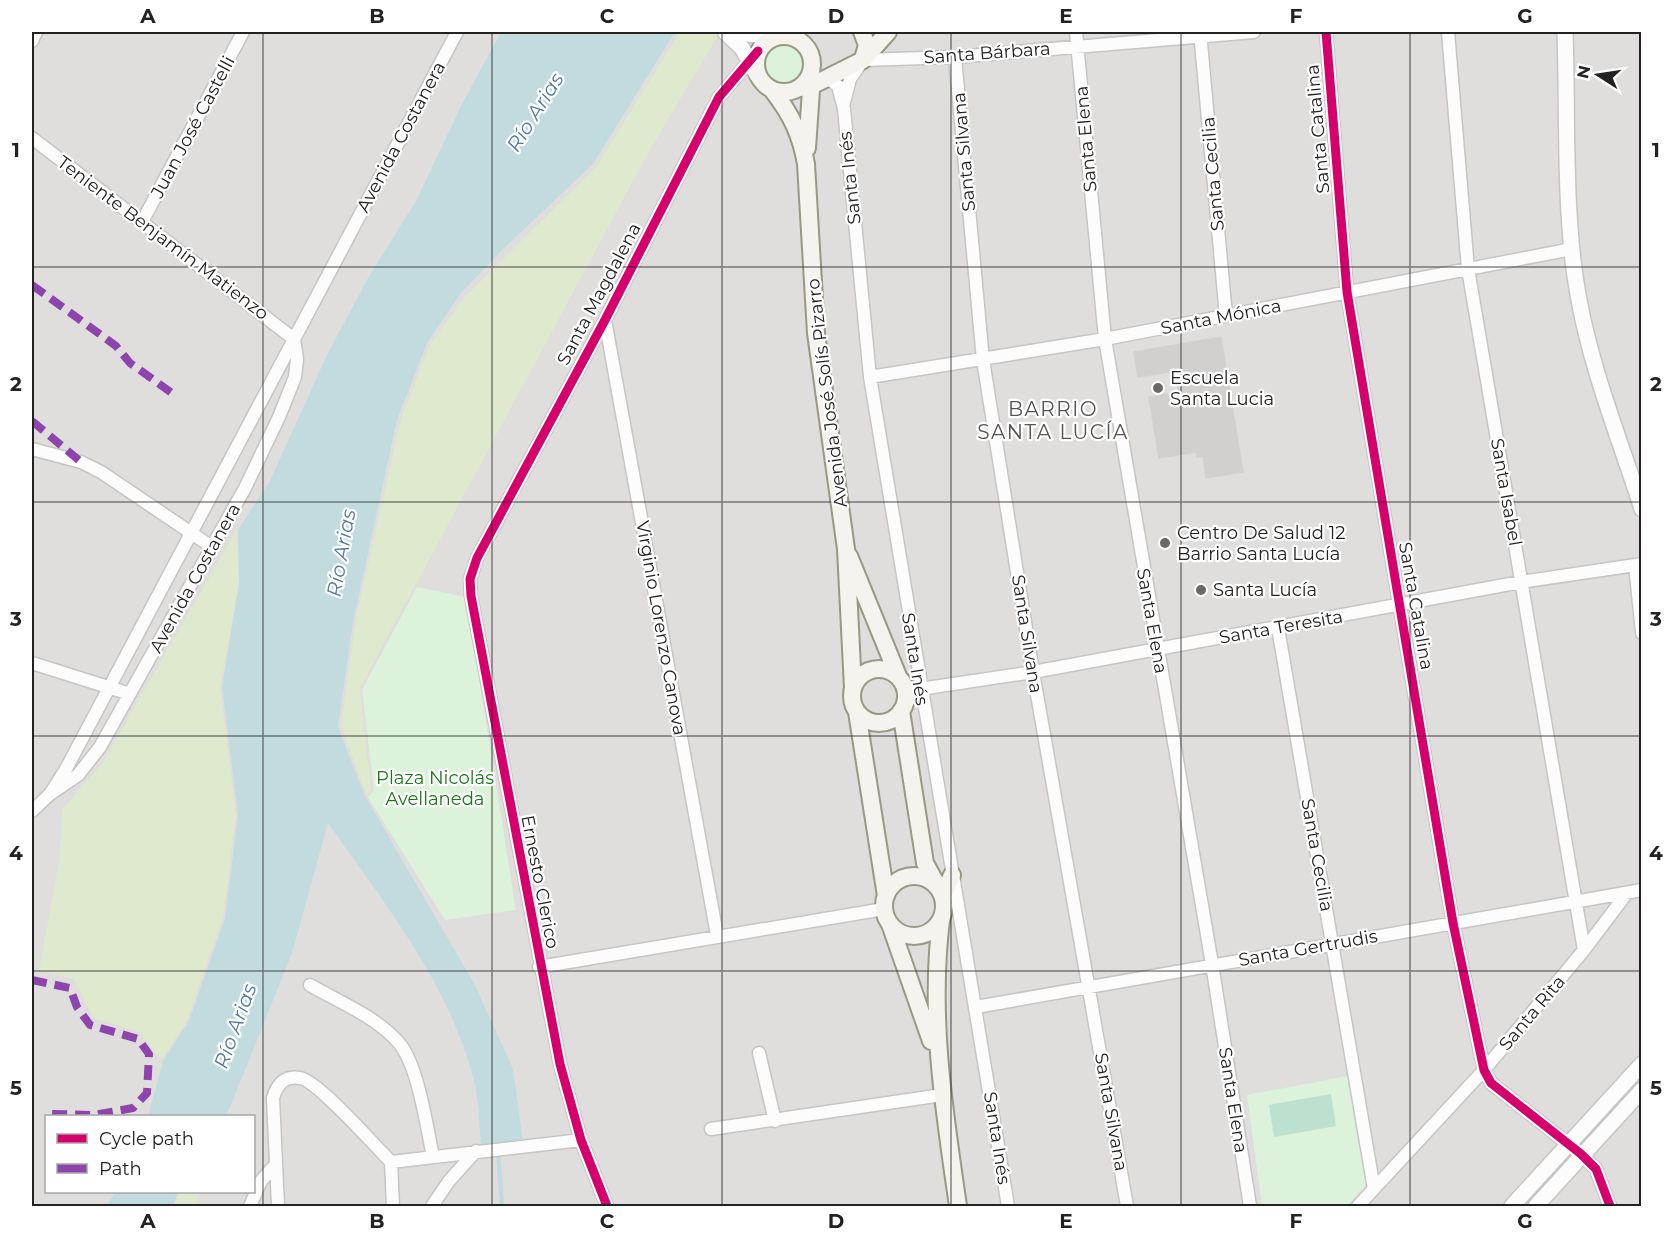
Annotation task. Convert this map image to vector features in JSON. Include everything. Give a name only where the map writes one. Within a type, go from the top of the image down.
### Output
[{"type":"main road","points":[[862,32],[867,45],[863,60]]},
{"type":"main road","points":[[813,80],[812,59],[808,48],[800,40],[787,34],[755,63],[764,85],[773,91],[786,93],[863,60],[888,32]]},
{"type":"main road","name":"Avenida José Solís Pizarro","points":[[806,164],[813,80]]},
{"type":"main road","name":"Avenida José Solís Pizarro","points":[[773,91],[794,121],[802,141],[806,164],[816,333],[846,549],[853,705],[857,712],[886,910],[937,1056]]},
{"type":"main road","name":"Avenida José Solís Pizarro","points":[[846,549],[907,684],[903,708],[925,862],[945,905],[935,993],[937,1056],[958,1206]]},
{"type":"main road","points":[[853,688],[857,680],[872,670],[881,669],[907,684]]},
{"type":"main road","points":[[857,712],[863,718],[879,723],[888,722],[903,708]]},
{"type":"main road","points":[[945,905],[924,877],[915,875],[897,881],[886,910],[906,935],[916,936],[935,928],[945,905],[952,875]]},
{"type":"street","points":[[32,41],[36,32]]},
{"type":"street","name":"Juan José Castelli","points":[[142,222],[243,32]]},
{"type":"street","name":"Avenida Costanera","points":[[50,794],[110,686],[457,32]]},
{"type":"street","points":[[724,32],[755,63]]},
{"type":"street","points":[[731,32],[787,34]]},
{"type":"street","name":"Santa Elena","points":[[1076,32],[1105,339],[1156,650],[1212,964],[1250,1206]]},
{"type":"street","name":"Santa Bárbara","points":[[863,60],[955,57],[1200,34],[1254,32]]},
{"type":"street","name":"Santa Catalina","points":[[1326,32],[1347,292],[1453,923],[1484,1070],[1491,1083],[1581,1154],[1596,1170],[1610,1206]]},
{"type":"street","name":"Santa Isabel","points":[[1448,32],[1468,268],[1584,950]]},
{"type":"street","points":[[1565,32],[1572,249],[1579,300],[1589,344],[1641,509]]},
{"type":"street","name":"Santa Cecilia","points":[[1200,34],[1226,316]]},
{"type":"street","name":"Santa Silvana","points":[[955,57],[983,360],[1033,672],[1127,1206]]},
{"type":"street","name":"Santa Inés","points":[[844,109],[850,79],[863,60]]},
{"type":"street","name":"Santa Magdalena","points":[[477,558],[719,98],[735,75],[755,63]]},
{"type":"street","name":"Santa Inés","points":[[813,80],[838,86],[844,109],[870,378],[907,684],[952,875],[945,905],[976,1007],[1008,1206]]},
{"type":"street","name":"Teniente Benjamín Matienzo","points":[[32,138],[294,339]]},
{"type":"street","name":"Santa Mónica","points":[[870,378],[1105,339],[1572,249]]},
{"type":"street","name":"Virginio Lorenzo Canova","points":[[604,320],[717,935]]},
{"type":"street","name":"Avenida Costanera","points":[[32,811],[50,794],[78,775],[93,756],[245,488],[295,377],[297,359],[294,339]]},
{"type":"street","points":[[32,449],[81,462],[101,472],[191,530],[212,547]]},
{"type":"street","name":"Ernesto Clerico","points":[[477,558],[470,579],[471,596],[540,967],[560,1064],[581,1140],[607,1206]]},
{"type":"street","points":[[1638,564],[1641,633]]},
{"type":"street","name":"Santa Teresita","points":[[907,684],[1033,672],[1521,582],[1638,564]]},
{"type":"street","name":"Santa Cecilia","points":[[1278,628],[1374,1189]]},
{"type":"street","points":[[32,663],[130,694]]},
{"type":"street","name":"Santa Gertrudis","points":[[976,1007],[1641,890]]},
{"type":"street","name":"Santa Rita","points":[[1358,1206],[1484,1070],[1584,950],[1627,893]]},
{"type":"street","points":[[540,967],[717,935],[886,910]]},
{"type":"street","points":[[310,985],[386,1030],[401,1044],[421,1099],[434,1157]]},
{"type":"street","points":[[759,1053],[775,1121]]},
{"type":"street","points":[[1512,1206],[1641,1064]]},
{"type":"street","points":[[278,1206],[273,1098],[277,1085],[286,1079],[300,1078],[316,1086],[391,1162],[393,1206]]},
{"type":"street","points":[[1536,1206],[1641,1090]]},
{"type":"street","points":[[711,1129],[942,1095]]},
{"type":"street","points":[[391,1162],[581,1140]]},
{"type":"street","points":[[432,1206],[449,1181],[482,1150]]},
{"type":"street","points":[[250,1206],[261,1181],[276,1164]]},
{"type":"shaded area","points":[[32,32],[1641,32],[1641,1206],[32,1206]]},
{"type":"green space","points":[[680,32],[720,32],[647,155],[360,688],[371,790],[367,795],[341,726],[356,619],[401,419],[430,345],[464,298],[596,167]]},
{"type":"green space","points":[[783,43],[791,44],[797,49],[802,55],[802,71],[797,77],[791,82],[783,83],[775,82],[769,77],[764,71],[763,63],[764,55],[769,49],[775,44]]},
{"type":"green space","points":[[237,529],[239,584],[220,687],[236,815],[223,917],[187,1020],[161,1060],[139,1032],[94,1018],[74,979],[39,971],[60,857],[62,810],[102,764]]},
{"type":"green space","name":"Plaza Nicolás Avellaneda","points":[[417,587],[466,597],[516,910],[445,920],[368,797],[374,790],[362,690]]},
{"type":"green space","points":[[1348,1076],[1366,1185],[1347,1206],[1262,1206],[1247,1095]]},
{"type":"green space","points":[[1331,1094],[1336,1126],[1274,1137],[1269,1105]]},
{"type":"green space","points":[[179,1193],[200,1193],[195,1206],[174,1206]]},
{"type":"water","name":"Río Arias","points":[[501,32],[675,32],[593,164],[502,250],[461,293],[427,343],[397,420],[353,622],[338,727],[365,796],[475,985],[513,1069],[523,1142],[481,1145],[475,1085],[462,1042],[447,1008],[412,944],[328,823],[292,953],[228,1112],[226,1115],[148,1115],[163,1061],[189,1021],[225,918],[238,815],[222,687],[239,584],[238,530],[269,483],[327,355],[368,278],[416,201],[461,106]]},
{"type":"water","points":[[114,1193],[178,1193],[173,1206],[107,1206]]},
{"type":"building","points":[[1221,337],[1243,472],[1206,478],[1203,456],[1197,457],[1196,452],[1159,458],[1149,397],[1179,392],[1175,371],[1138,377],[1134,352]]},
{"type":"waterway","points":[[498,1149],[502,1206]]},
{"type":"marked path","points":[[32,285],[116,346],[130,363],[176,396]]},
{"type":"marked path","points":[[32,421],[81,462]]},
{"type":"marked path","points":[[32,980],[70,988],[77,1007],[90,1025],[138,1039],[149,1054],[147,1093],[133,1108],[94,1115],[52,1114]]},
{"type":"cycle path","points":[[1326,32],[1347,292],[1453,923],[1484,1070],[1491,1083],[1581,1154],[1596,1169],[1610,1206]]},
{"type":"cycle path","points":[[607,1206],[581,1140],[560,1064],[471,596],[470,579],[477,558],[605,320],[719,97],[758,51]]},
{"type":"place","name":"Escuela Santa Lucia","points":[[1158,388]]},
{"type":"place","name":"Centro De Salud 12 Barrio Santa Lucía","points":[[1165,543]]},
{"type":"place","name":"Santa Lucía","points":[[1201,590]]},
{"type":"district","name":"BARRIO SANTA LUCÍA","points":[[1053,420]]}]
